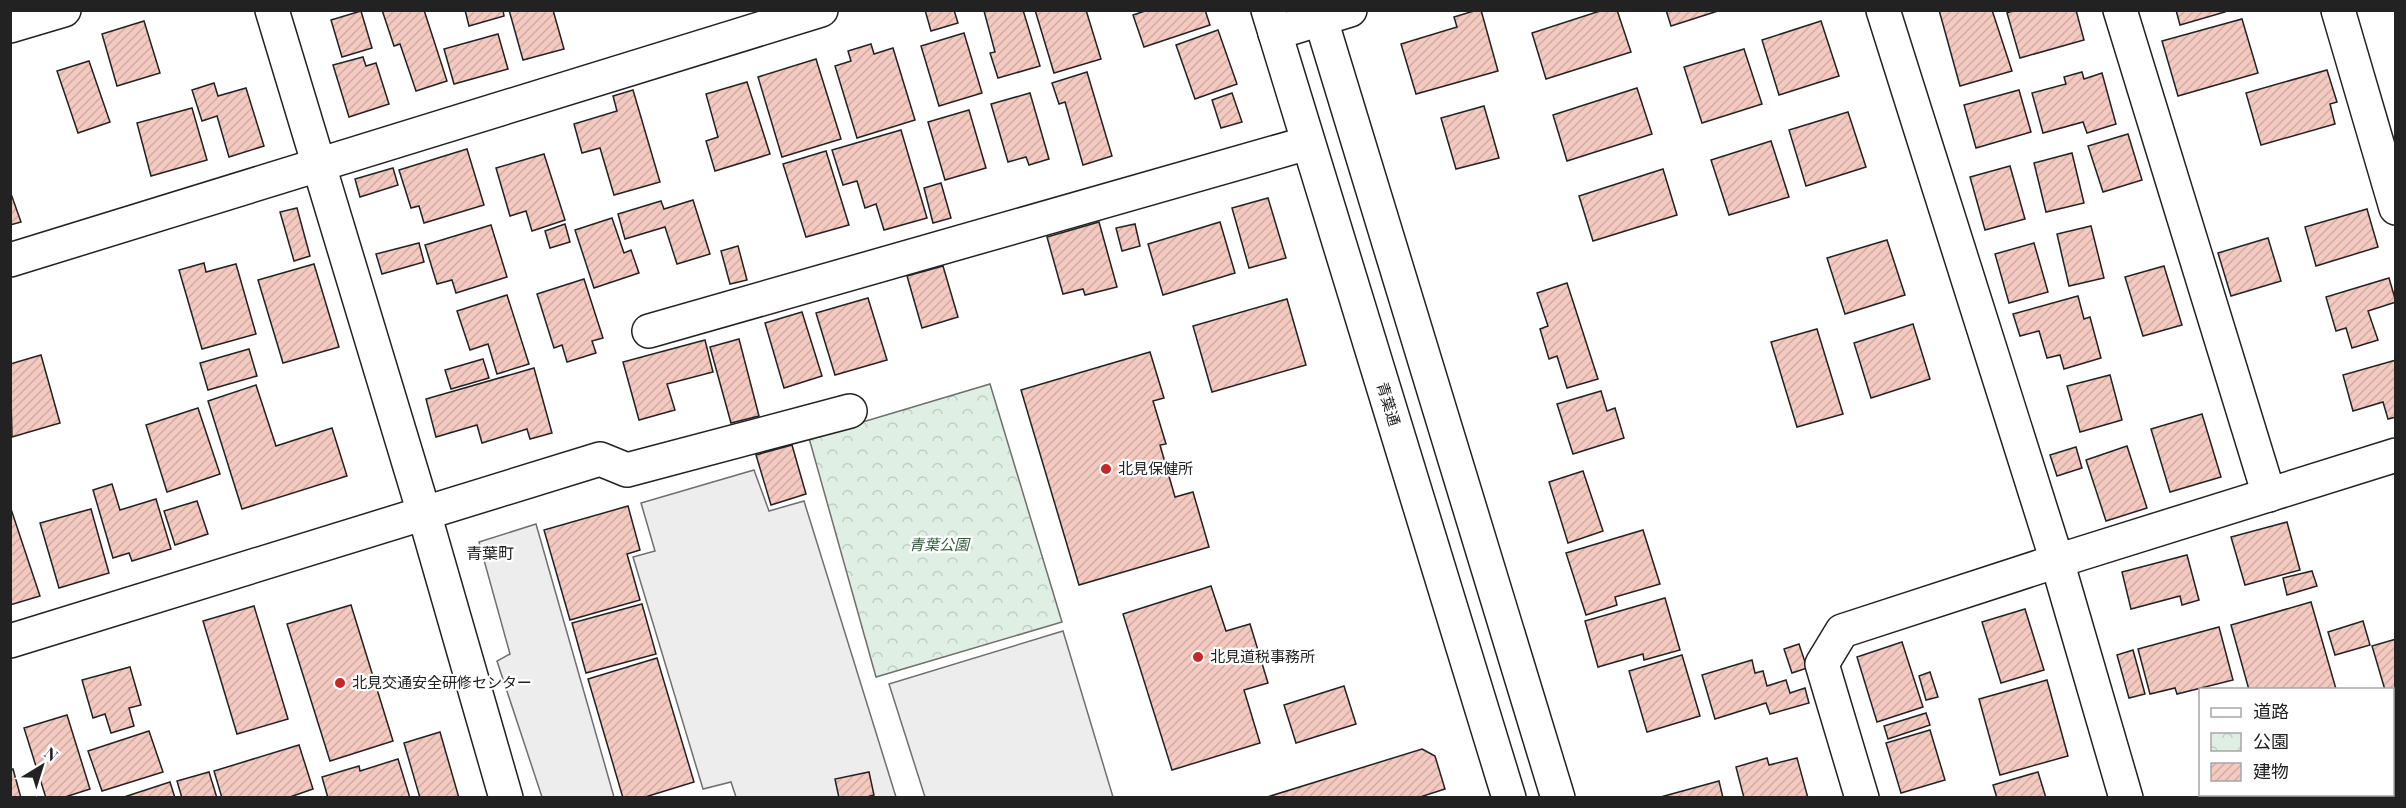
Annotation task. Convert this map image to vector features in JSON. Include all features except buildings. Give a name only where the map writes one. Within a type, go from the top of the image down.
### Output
[{"type":"street","points":[[10,26],[64,10]]},
{"type":"street","points":[[272,10],[424,513],[506,798]]},
{"type":"street","points":[[10,260],[821,10]]},
{"type":"street","points":[[1883,10],[2057,561],[2126,798]]},
{"type":"street","points":[[2120,10],[2269,495]]},
{"type":"street","points":[[2338,10],[2396,208]]},
{"type":"street","points":[[1271,22],[1330,13],[1558,798]]},
{"type":"street","name":"青葉通","points":[[1271,22],[1509,798]]},
{"type":"street","points":[[650,331],[1308,143]]},
{"type":"street","points":[[10,640],[600,459],[627,470],[850,411]]},
{"type":"street","points":[[1862,798],[1822,664],[1842,632],[2057,561],[2396,455]]},
{"type":"green space","name":"青葉公園","points":[[990,384],[1062,622],[876,677],[809,438]]},
{"type":"shaded area","points":[[754,470],[769,511],[804,501],[896,797],[736,797],[731,782],[703,789],[633,557],[655,551],[641,503]]},
{"type":"shaded area","points":[[536,524],[614,797],[542,797],[497,661],[510,654],[479,542]]},
{"type":"shaded area","points":[[1063,631],[1113,797],[925,797],[889,684]]},
{"type":"place","name":"北見保健所","points":[[1106,469]]},
{"type":"place","name":"北見道税事務所","points":[[1198,657]]},
{"type":"place","name":"北見交通安全研修センター","points":[[340,683]]},
{"type":"district","name":"青葉町","points":[[490,553]]}]
